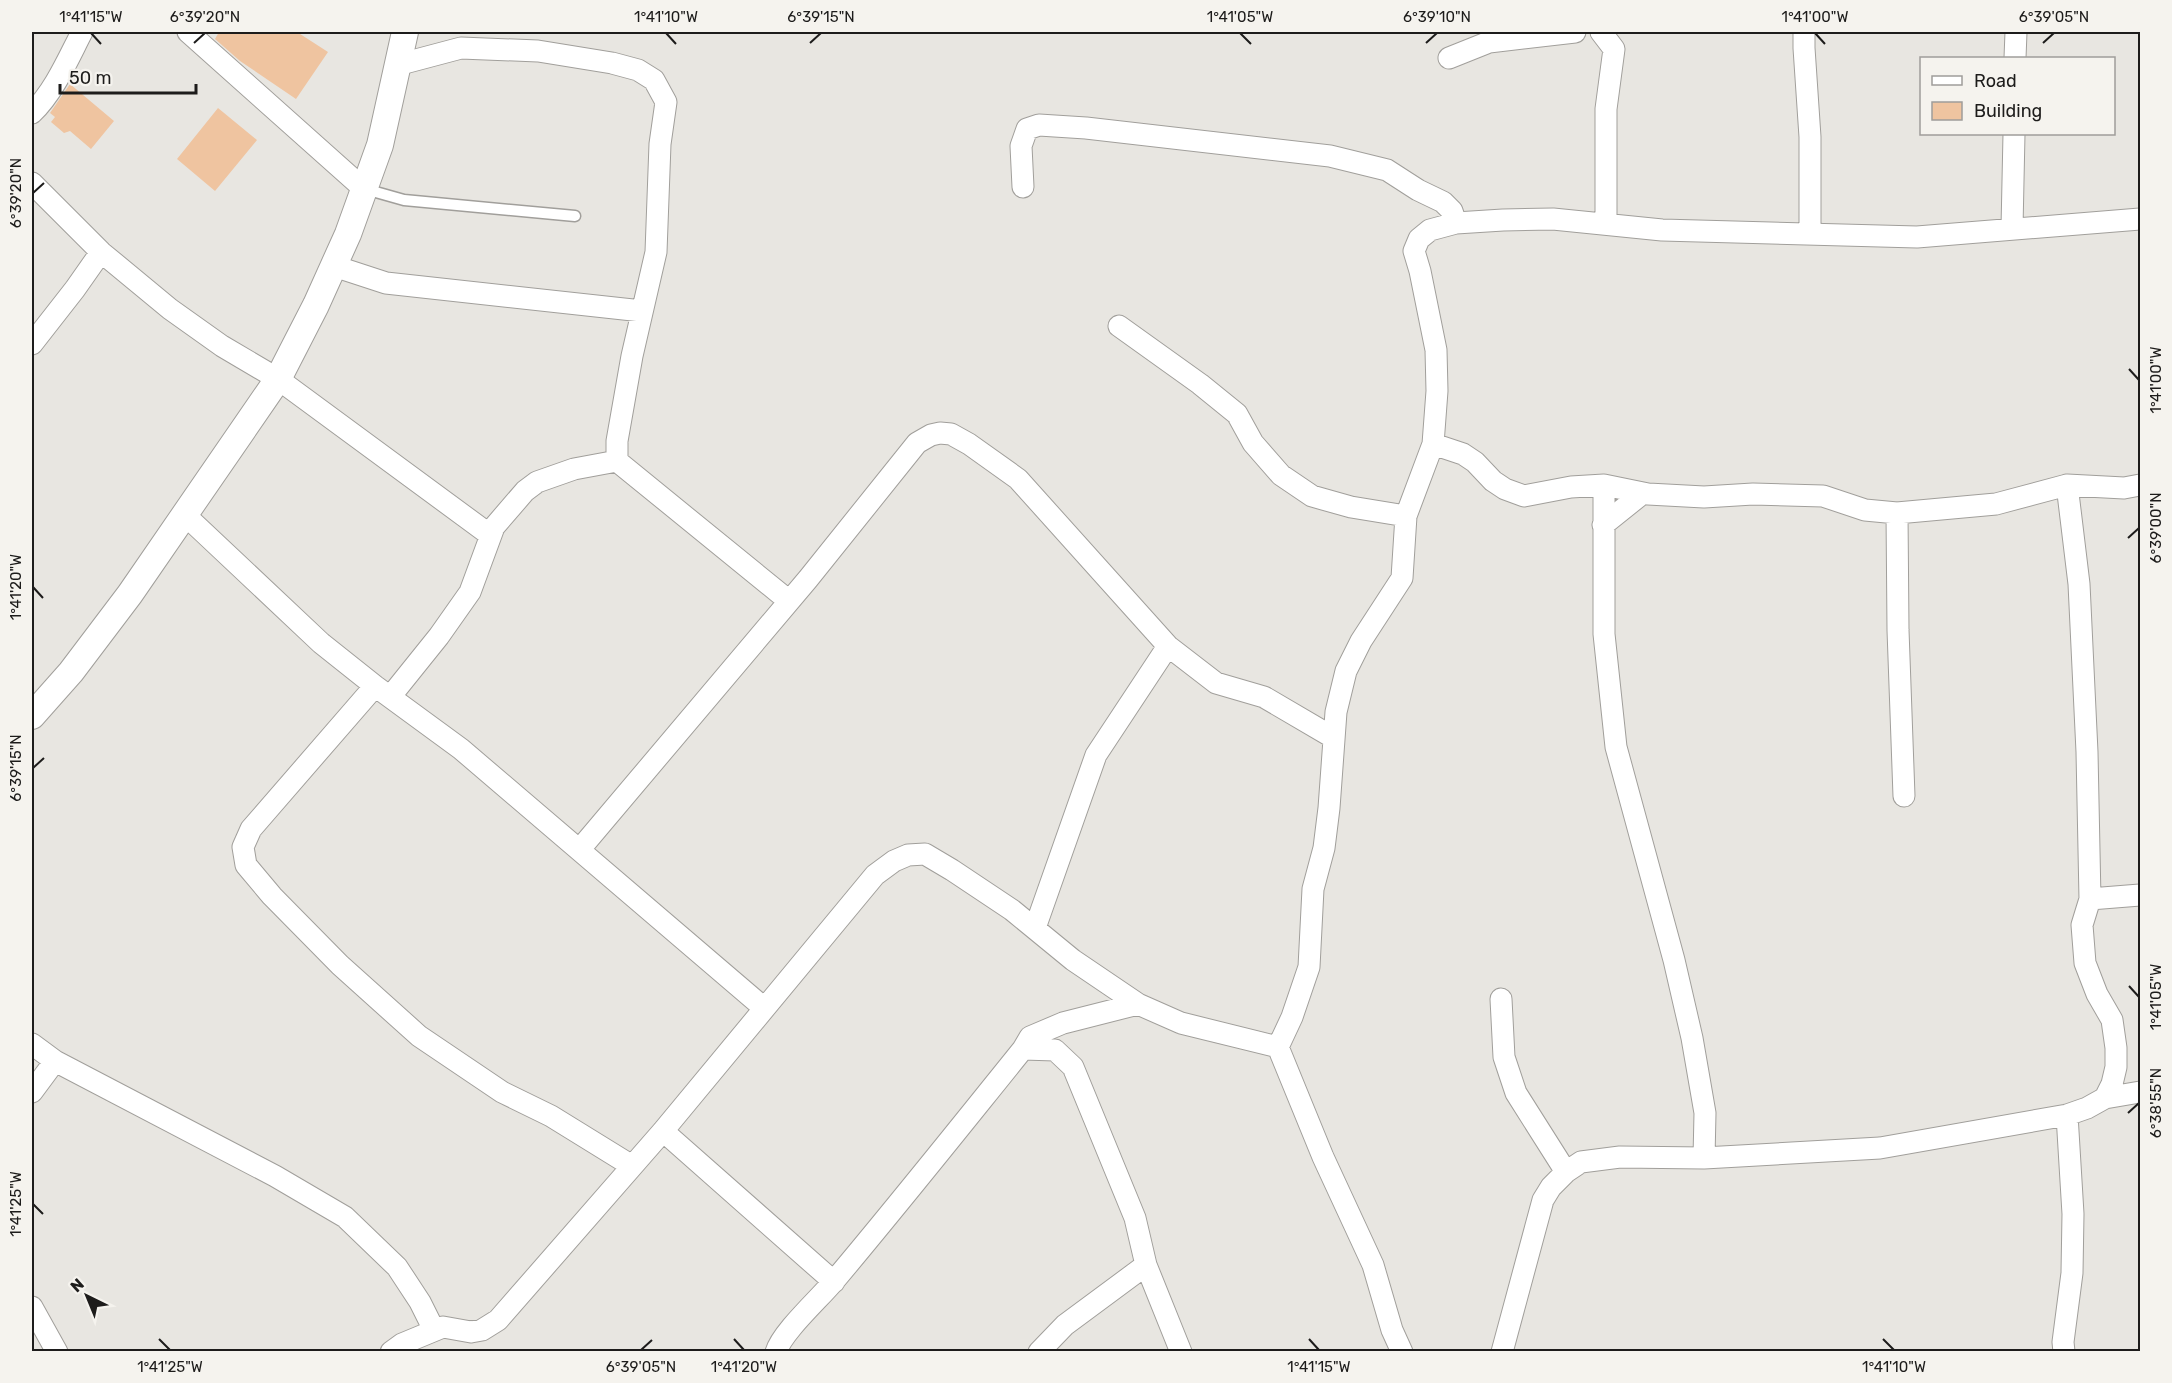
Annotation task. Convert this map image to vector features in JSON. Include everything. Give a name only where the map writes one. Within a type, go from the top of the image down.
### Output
[{"type":"street","points":[[32,113],[61,73],[82,32]]},
{"type":"street","points":[[188,32],[364,189]]},
{"type":"street","points":[[32,716],[71,672],[130,594],[278,379],[348,234],[380,145],[405,32]]},
{"type":"street","points":[[1449,58],[1489,42],[1575,32]]},
{"type":"street","points":[[1601,32],[1614,49],[1606,109],[1606,224]]},
{"type":"street","points":[[1804,32],[1810,136],[1810,233]]},
{"type":"street","points":[[2015,57],[2016,32]]},
{"type":"street","points":[[397,65],[461,48],[538,51],[612,63],[638,70],[654,80],[666,102],[660,144],[656,252],[625,393],[617,461]]},
{"type":"street","points":[[1023,187],[1021,146],[1028,129],[1039,125],[1086,128],[1330,156],[1380,168],[1394,173],[1418,190],[1443,202],[1452,211],[1456,223]]},
{"type":"street","points":[[2012,228],[2014,135]]},
{"type":"street","points":[[32,183],[101,252],[179,315],[222,346],[278,379],[490,535]]},
{"type":"street","points":[[1402,1352],[1392,1330],[1373,1265],[1323,1157],[1278,1047],[1292,1017],[1309,967],[1313,889],[1324,848],[1336,712],[1346,672],[1361,640],[1402,578],[1407,516],[1433,444],[1437,391],[1436,350],[1414,250],[1419,239],[1430,230],[1456,223],[1553,219],[1662,230],[1917,237],[2140,219]]},
{"type":"street","points":[[32,344],[101,252]]},
{"type":"street","points":[[334,266],[386,283],[642,311]]},
{"type":"street","points":[[1119,326],[1200,384],[1237,414],[1253,443],[1281,475],[1312,496],[1351,507],[1407,516]]},
{"type":"street","points":[[580,849],[789,602],[917,443],[931,435],[951,434],[1018,479],[1167,646],[1216,683],[1264,697],[1334,738]]},
{"type":"street","points":[[1433,444],[1463,453],[1493,481],[1505,489],[1524,496],[1571,487],[1604,485],[1643,493],[1704,497],[1753,494],[1824,496],[1865,510],[1897,513],[1996,504],[2067,485],[2124,488],[2140,485]]},
{"type":"street","points":[[632,1166],[550,1116],[502,1092],[419,1036],[340,965],[272,896],[246,865],[243,847],[251,829],[439,636],[470,592],[494,527],[515,502],[537,482],[574,469],[617,461],[789,602]]},
{"type":"street","points":[[1604,485],[1604,634],[1616,747],[1671,949],[1692,1038],[1705,1113],[1704,1158]]},
{"type":"street","points":[[2067,485],[2079,584],[2087,752],[2090,898],[2082,926],[2085,963],[2097,994],[2112,1020],[2116,1048],[2116,1067],[2112,1084],[2105,1098]]},
{"type":"street","points":[[1603,525],[1643,493]]},
{"type":"street","points":[[1897,513],[1897,621],[1904,796]]},
{"type":"street","points":[[184,514],[321,643],[382,692],[461,749],[764,1008]]},
{"type":"street","points":[[1035,928],[1096,755],[1167,646]]},
{"type":"street","points":[[392,1352],[402,1344],[443,1327],[471,1332],[482,1330],[498,1320],[663,1131],[875,875],[894,861],[908,855],[925,854],[969,881],[1035,928],[1074,960],[1138,1004],[1181,1023],[1278,1047]]},
{"type":"street","points":[[2090,898],[2140,895]]},
{"type":"street","points":[[1501,999],[1504,1057],[1516,1093],[1566,1172]]},
{"type":"street","points":[[776,1352],[791,1329],[834,1282],[1023,1049],[1030,1037],[1063,1023],[1138,1004]]},
{"type":"street","points":[[32,1044],[55,1061],[275,1176],[345,1217],[398,1267],[434,1330]]},
{"type":"street","points":[[1023,1049],[1054,1050],[1072,1067],[1135,1218],[1146,1265],[1181,1352]]},
{"type":"street","points":[[32,1092],[55,1061]]},
{"type":"street","points":[[1502,1352],[1543,1200],[1551,1187],[1566,1172],[1581,1162],[1620,1157],[1704,1158],[1880,1148],[2067,1115],[2105,1098],[2140,1092]]},
{"type":"street","points":[[2064,1352],[2063,1342],[2072,1273],[2073,1214],[2067,1115]]},
{"type":"street","points":[[663,1131],[834,1282]]},
{"type":"street","points":[[1040,1352],[1065,1325],[1146,1265]]},
{"type":"street","points":[[32,1307],[57,1352]]},
{"type":"lane","points":[[364,189],[404,200],[575,216]]},
{"type":"building","points":[[219,32],[297,32],[328,52],[296,99],[240,61],[215,39]]},
{"type":"building","points":[[70,84],[114,121],[91,149],[70,131],[64,133],[51,122],[55,117],[50,113]]},
{"type":"building","points":[[218,108],[257,140],[215,191],[177,159]]}]
